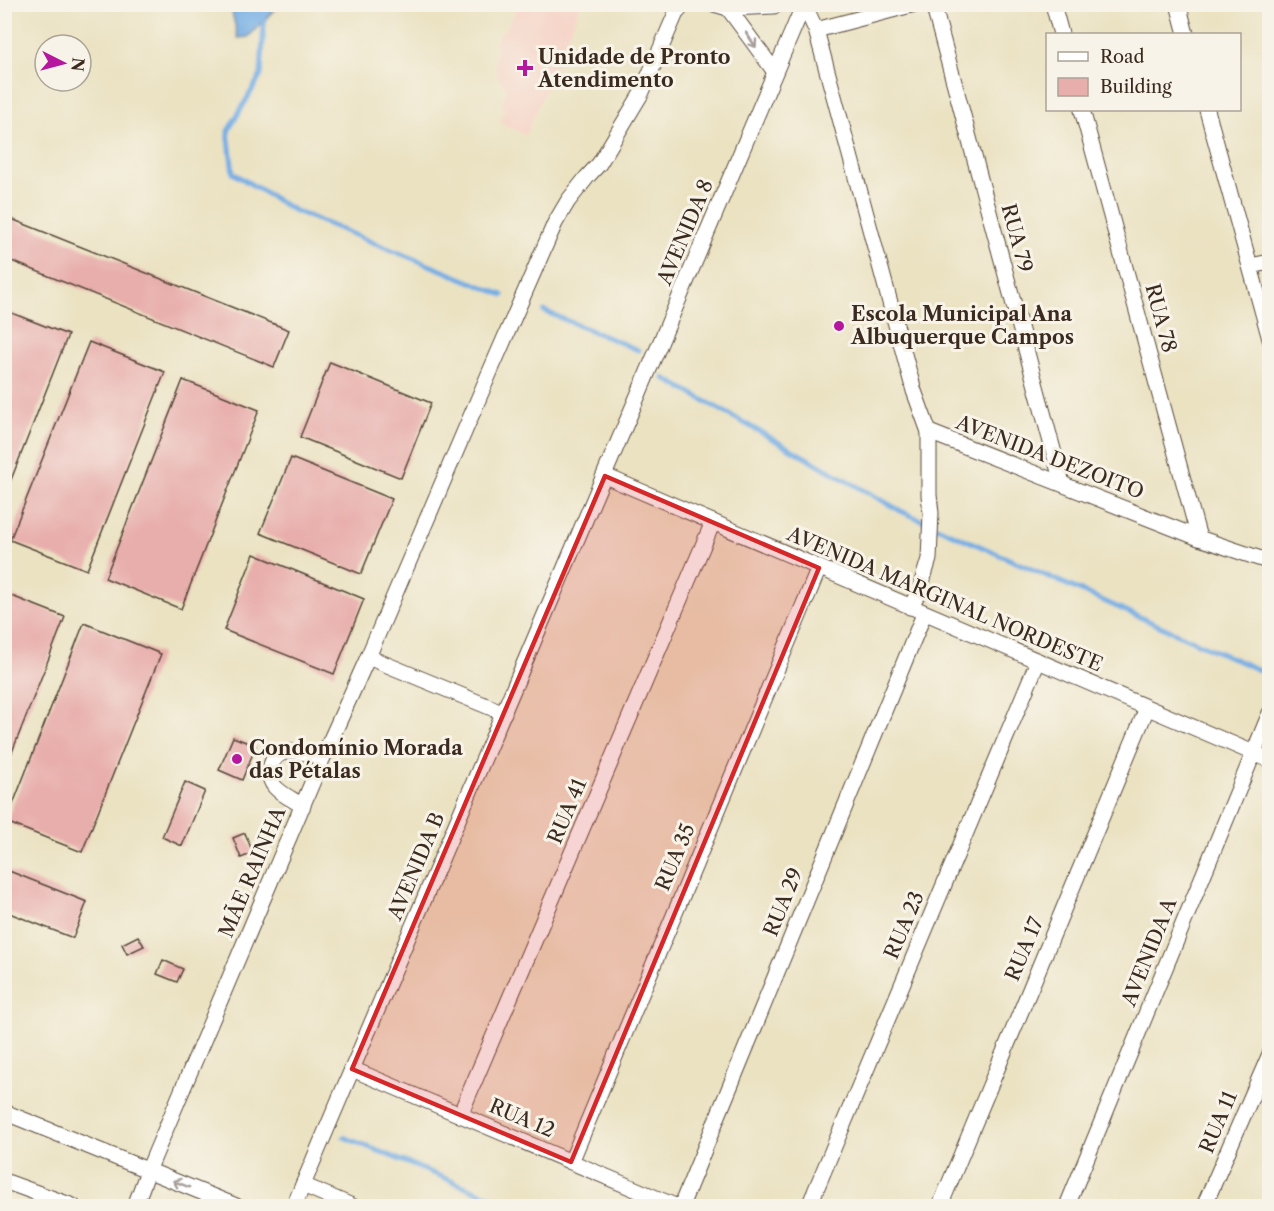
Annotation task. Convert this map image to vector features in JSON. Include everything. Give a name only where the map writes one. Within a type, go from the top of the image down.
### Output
[{"type":"street","name":"MÃE RAINHA","points":[[135,1206],[323,757],[555,223],[586,177],[599,165],[641,94],[676,13],[684,4]]},
{"type":"street","points":[[721,6],[774,6],[778,4]]},
{"type":"street","name":"AVENIDA DEZOITO","points":[[804,4],[816,30],[914,391],[928,432],[1199,538],[1269,562]]},
{"type":"street","name":"AVENIDA 8","points":[[604,476],[804,4]]},
{"type":"street","points":[[816,30],[915,4]]},
{"type":"street","name":"RUA 79","points":[[933,4],[1062,483]]},
{"type":"street","points":[[1053,4],[1061,33]]},
{"type":"street","points":[[1178,4],[1186,33]]},
{"type":"street","points":[[721,6],[775,72]]},
{"type":"street","name":"RUA 78","points":[[1082,111],[1199,538]]},
{"type":"street","points":[[1207,111],[1269,339]]},
{"type":"street","points":[[1250,266],[1269,262]]},
{"type":"street","name":"RUA 29","points":[[681,1206],[917,611],[919,592],[929,559],[932,513],[929,495],[928,432]]},
{"type":"street","name":"AVENIDA MARGINAL NORDESTE","points":[[604,476],[1269,760]]},
{"type":"street","name":"AVENIDA B","points":[[294,1206],[604,476]]},
{"type":"street","name":"RUA 41","points":[[460,1115],[713,522]]},
{"type":"street","name":"RUA 35","points":[[570,1162],[819,568]]},
{"type":"street","points":[[368,657],[504,713]]},
{"type":"street","name":"RUA 23","points":[[809,1206],[1038,661]]},
{"type":"street","name":"RUA 17","points":[[940,1206],[1147,708]]},
{"type":"street","name":"AVENIDA A","points":[[1066,1206],[1269,713]]},
{"type":"street","points":[[303,806],[277,789],[269,773],[270,767],[277,756],[288,751],[323,757]]},
{"type":"street","name":"RUA 11","points":[[1204,1206],[1269,1054]]},
{"type":"street","name":"RUA 12","points":[[352,1070],[675,1206]]},
{"type":"street","points":[[6,1118],[236,1206]]},
{"type":"street","points":[[4,1181],[73,1206]]},
{"type":"street","points":[[303,1185],[352,1206]]},
{"type":"highlighted area","points":[[605,476],[819,568],[571,1162],[352,1069]]},
{"type":"shaded area","name":"Unidade de Pronto Atendimento","points":[[518,5],[581,5],[526,135],[500,122],[506,108],[501,107],[507,89],[498,76],[495,60],[497,46],[494,44],[501,32],[505,32]]},
{"type":"water","points":[[234,5],[279,5],[248,37],[238,38],[231,8]]},
{"type":"building","points":[[4,216],[289,330],[274,367],[4,258]]},
{"type":"building","points":[[4,310],[68,335],[5,495],[4,495]]},
{"type":"building","points":[[89,342],[165,372],[87,570],[10,540]]},
{"type":"building","points":[[330,362],[431,403],[401,478],[300,437]]},
{"type":"building","points":[[183,380],[259,410],[181,609],[105,578]]},
{"type":"building","points":[[291,458],[392,499],[361,574],[260,533]]},
{"type":"building","points":[[254,554],[364,599],[334,674],[224,630]]},
{"type":"building","points":[[4,593],[65,617],[5,770],[4,770]]},
{"type":"building","points":[[84,623],[161,654],[82,852],[6,822]]},
{"type":"building","name":"Condomínio Morada das Pétalas","points":[[233,737],[256,746],[242,780],[219,770]]},
{"type":"building","points":[[185,782],[205,791],[182,846],[162,837]]},
{"type":"building","points":[[245,833],[253,853],[241,858],[233,838]]},
{"type":"building","points":[[4,869],[87,902],[73,938],[4,911]]},
{"type":"building","points":[[138,936],[144,946],[127,954],[122,944]]},
{"type":"building","points":[[163,960],[183,969],[177,982],[157,974]]},
{"type":"waterway","points":[[264,20],[261,75],[228,131],[233,173],[293,210],[503,295]]},
{"type":"waterway","points":[[544,311],[638,350]]},
{"type":"waterway","points":[[664,378],[901,511],[1270,675]]},
{"type":"waterway","points":[[344,1137],[513,1206]]},
{"type":"place","name":"Unidade de Pronto Atendimento","points":[[525,68]]},
{"type":"place","name":"Escola Municipal Ana Albuquerque Campos","points":[[839,326]]},
{"type":"place","name":"Condomínio Morada das Pétalas","points":[[237,759]]}]
